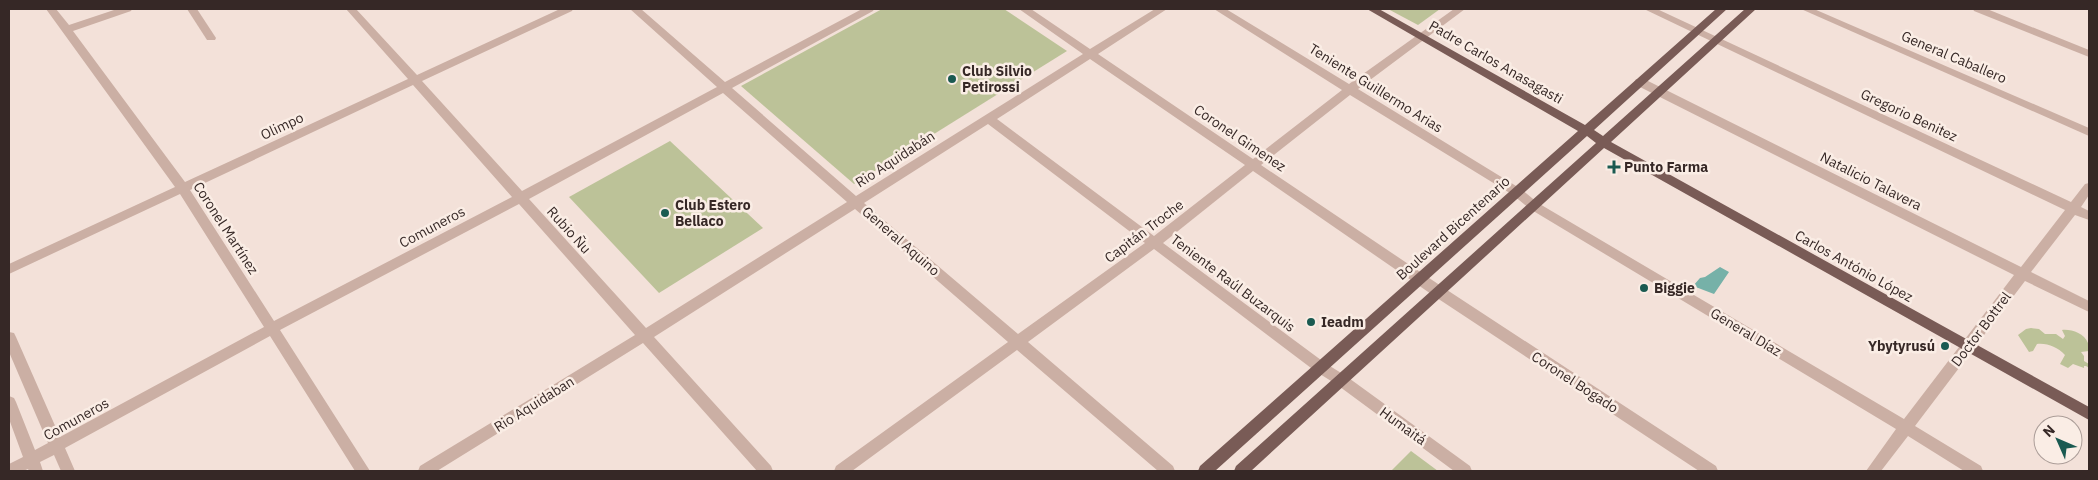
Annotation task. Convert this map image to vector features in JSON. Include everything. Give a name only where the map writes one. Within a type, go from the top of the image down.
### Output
[{"type":"main road","name":"Padre Carlos Anasagasti","points":[[1372,9],[1586,130],[1604,143]]},
{"type":"main road","name":"Boulevard Bicentenario","points":[[1205,471],[1722,9]]},
{"type":"main road","points":[[1240,471],[1751,9]]},
{"type":"main road","name":"Carlos António López","points":[[1604,143],[2089,414]]},
{"type":"street","name":"Coronel Martínez","points":[[51,9],[183,189],[363,471]]},
{"type":"street","points":[[66,30],[127,9]]},
{"type":"street","points":[[192,9],[211,38]]},
{"type":"street","name":"Rubio Ñu","points":[[351,9],[766,471]]},
{"type":"street","name":"Olimpo","points":[[9,269],[568,9]]},
{"type":"street","name":"General Aquino","points":[[636,9],[855,202],[1168,471]]},
{"type":"street","name":"Comuneros","points":[[10,471],[34,465],[57,446],[272,328],[520,198],[869,9]]},
{"type":"street","name":"Coronel Gimenez","points":[[1024,9],[1439,292]]},
{"type":"street","name":"Rio Aquidabán","points":[[644,336],[1162,9]]},
{"type":"street","name":"Teniente Guillermo Arias","points":[[1219,9],[1517,192]]},
{"type":"street","name":"Capitán Troche","points":[[842,471],[1155,242],[1350,89],[1460,9]]},
{"type":"street","name":"Gregorio Benitez","points":[[1648,9],[2089,216]]},
{"type":"street","name":"General Caballero","points":[[1806,9],[2089,132]]},
{"type":"street","points":[[1978,9],[2089,54]]},
{"type":"street","name":"Natalicio Talavera","points":[[1640,82],[2089,308]]},
{"type":"street","name":"Teniente Raúl Buzarquis","points":[[988,118],[1320,368],[1342,380]]},
{"type":"street","name":"Doctor Bottrel","points":[[1873,471],[2089,187]]},
{"type":"street","name":"General Díaz","points":[[1517,192],[1534,206],[1976,471]]},
{"type":"street","name":"Coronel Bogado","points":[[1439,292],[1711,471]]},
{"type":"street","name":"Rio Aquidaban","points":[[425,471],[644,336]]},
{"type":"street","points":[[9,337],[68,471]]},
{"type":"street","name":"Humaitá","points":[[1342,380],[1465,471]]},
{"type":"street","points":[[9,402],[34,465]]},
{"type":"green space","points":[[882,9],[1004,9],[1067,51],[854,184],[741,86]]},
{"type":"green space","points":[[1388,9],[1440,9],[1418,25]]},
{"type":"green space","name":"Club Estero Bellaco","points":[[670,141],[763,228],[659,293],[569,197]]},
{"type":"green space","points":[[2031,328],[2039,329],[2045,334],[2056,334],[2063,339],[2065,336],[2062,330],[2069,330],[2080,334],[2088,344],[2089,351],[2081,352],[2084,356],[2084,361],[2089,364],[2089,368],[2073,364],[2068,368],[2060,364],[2065,355],[2049,345],[2037,344],[2033,351],[2029,352],[2018,335]]},
{"type":"green space","points":[[1411,451],[1438,471],[1391,471]]},
{"type":"water","points":[[1720,267],[1729,272],[1714,294],[1693,286],[1700,278],[1705,277]]},
{"type":"place","name":"Club Silvio Petirossi","points":[[952,79]]},
{"type":"place","name":"Punto Farma","points":[[1614,167]]},
{"type":"place","name":"Club Estero Bellaco","points":[[665,213]]},
{"type":"place","name":"Biggie","points":[[1644,288]]},
{"type":"place","name":"Ieadm","points":[[1311,322]]},
{"type":"place","name":"Ybytyrusú","points":[[1945,346]]}]
